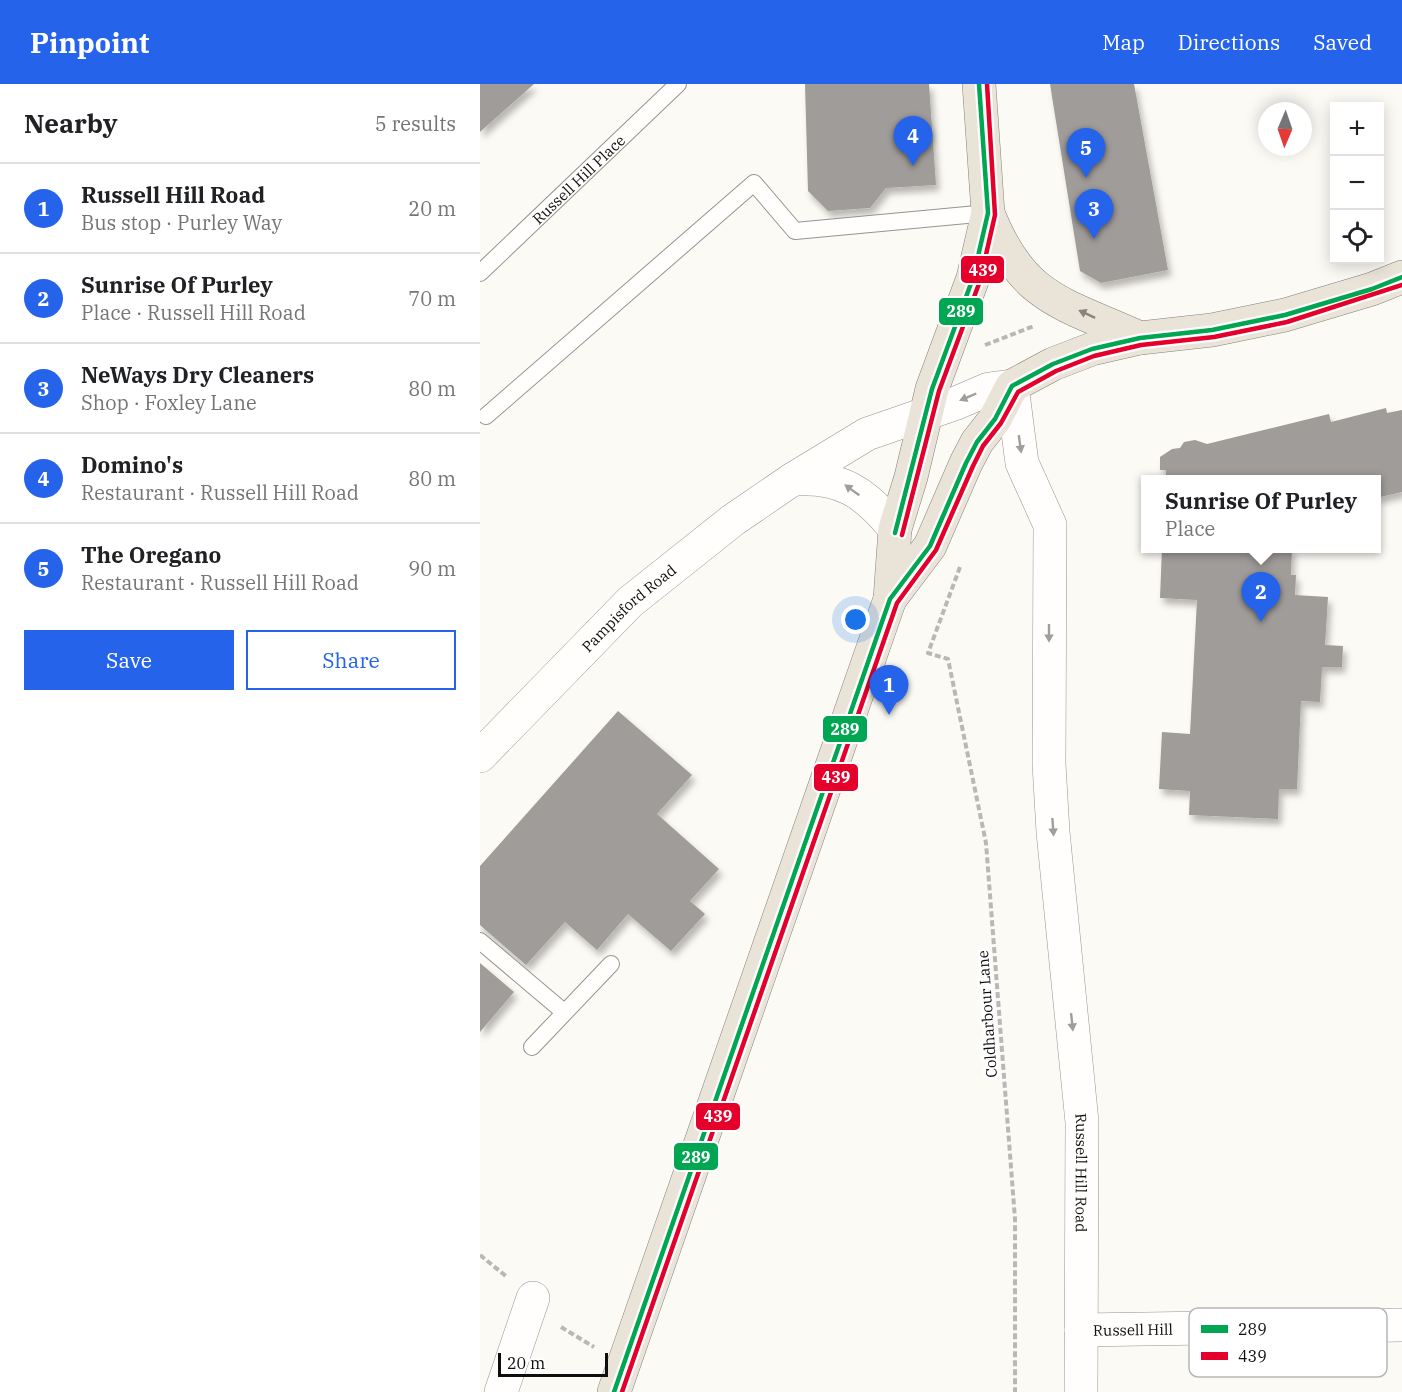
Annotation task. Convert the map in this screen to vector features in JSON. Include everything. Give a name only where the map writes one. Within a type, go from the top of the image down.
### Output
[{"type":"highway","points":[[614,1392],[890,599],[895,529],[911,477],[926,413],[973,278],[988,213],[979,84]]},
{"type":"highway","points":[[988,213],[1000,243],[1019,272],[1046,295],[1140,338]]},
{"type":"highway","points":[[890,599],[930,546],[966,463],[977,442],[995,419],[1012,386],[1053,364],[1092,349],[1140,338],[1212,330],[1285,315],[1402,278]]},
{"type":"street","name":"Pampisford Road","points":[[480,756],[630,602],[692,551],[793,478],[867,434],[989,389],[1012,386]]},
{"type":"street","name":"Russell Hill Road","points":[[1012,386],[1022,463],[1050,525],[1049,764],[1054,843],[1082,1122],[1081,1392]]},
{"type":"street","points":[[793,478],[829,478],[843,483],[895,529]]},
{"type":"street","points":[[501,1392],[533,1298]]},
{"type":"street","name":"Russell Hill","points":[[1387,1325],[1402,1325]]},
{"type":"street","name":"Russell Hill","points":[[1081,1330],[1189,1328]]},
{"type":"lane","name":"Russell Hill Place","points":[[480,273],[678,84]]},
{"type":"lane","points":[[486,416],[754,183],[795,231],[988,213]]},
{"type":"lane","points":[[480,941],[564,1012]]},
{"type":"lane","points":[[532,1047],[611,964]]},
{"type":"path","points":[[948,346],[986,345],[1077,309]]},
{"type":"path","name":"Coldharbour Lane","points":[[928,653],[948,659],[986,843],[1015,1220],[1015,1392]]},
{"type":"building","points":[[480,84],[534,84],[480,132]]},
{"type":"building","points":[[805,84],[929,84],[936,185],[886,188],[870,208],[828,211],[808,191]]},
{"type":"building","points":[[1050,84],[1134,84],[1168,270],[1101,283],[1080,271]]},
{"type":"building","points":[[1386,408],[1387,413],[1402,410],[1402,492],[1381,497],[1381,475],[1166,475],[1166,470],[1160,470],[1160,457],[1172,449],[1180,448],[1184,442],[1195,440],[1207,444],[1329,414],[1331,422]]},
{"type":"building","points":[[1162,553],[1292,553],[1291,575],[1296,575],[1295,595],[1328,597],[1325,645],[1343,646],[1342,667],[1322,667],[1320,702],[1301,701],[1297,789],[1279,789],[1278,819],[1189,815],[1190,791],[1159,789],[1162,732],[1190,734],[1197,600],[1160,598]]},
{"type":"building","points":[[618,711],[692,775],[657,814],[719,869],[690,901],[705,914],[671,951],[628,914],[597,950],[565,922],[526,965],[480,925],[480,866]]},
{"type":"building","points":[[480,963],[514,992],[480,1032]]},
{"type":"transit line","name":"289","points":[[895,533],[932,389],[973,278],[988,213],[979,84]]},
{"type":"transit line","name":"439","points":[[902,535],[939,391],[980,281],[995,215],[987,84]]},
{"type":"transit line","name":"289","points":[[614,1392],[890,599],[930,546],[966,463],[977,442],[995,419],[1012,386],[1053,364],[1092,349],[1140,338],[1212,330],[1285,315],[1372,289],[1402,277]]},
{"type":"transit line","name":"439","points":[[622,1392],[897,603],[936,550],[983,446],[1001,423],[1018,392],[1056,371],[1094,356],[1141,345],[1214,337],[1287,322],[1402,285]]},
{"type":"place","name":"Domino's","points":[[913,166]]},
{"type":"place","name":"The Oregano","points":[[1086,178]]},
{"type":"place","name":"NeWays Dry Cleaners","points":[[1094,239]]},
{"type":"place","name":"Sunrise Of Purley","points":[[1261,622]]},
{"type":"place","name":"Russell Hill Road","points":[[889,715]]}]
